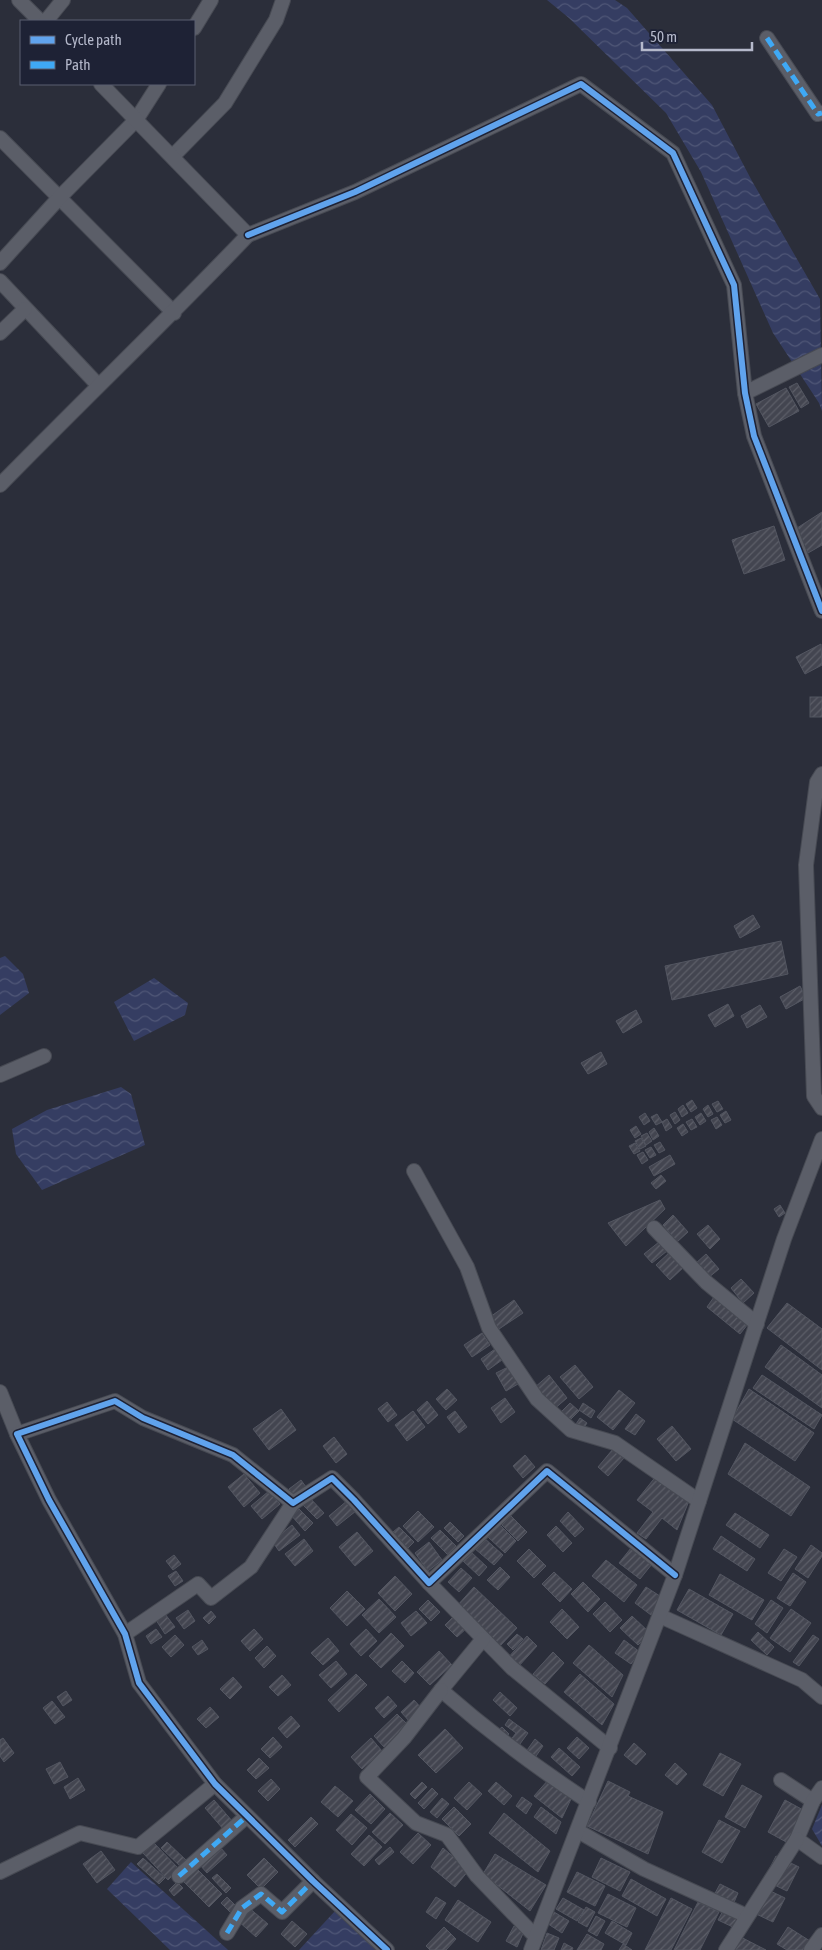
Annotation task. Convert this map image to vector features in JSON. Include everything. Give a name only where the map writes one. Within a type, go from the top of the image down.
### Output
[{"type":"street","points":[[19,0],[39,20]]},
{"type":"street","points":[[47,20],[63,0]]},
{"type":"street","points":[[195,26],[211,0]]},
{"type":"street","points":[[173,156],[225,103],[276,20],[283,0]]},
{"type":"street","points":[[767,38],[818,114],[822,113]]},
{"type":"street","points":[[0,486],[98,385],[174,313],[248,235],[355,192],[581,84],[673,153],[734,285],[745,392],[754,436],[822,612]]},
{"type":"street","points":[[102,85],[248,235]]},
{"type":"street","points":[[0,263],[59,198],[136,120],[158,85]]},
{"type":"street","points":[[0,138],[174,313]]},
{"type":"street","points":[[0,281],[98,385]]},
{"type":"street","points":[[0,333],[25,309]]},
{"type":"street","points":[[745,392],[822,355]]},
{"type":"street","points":[[822,774],[817,782],[806,865],[814,1096],[822,1108]]},
{"type":"street","points":[[0,1075],[44,1056]]},
{"type":"street","points":[[483,1638],[404,1738],[367,1777],[416,1823],[447,1835],[477,1876],[534,1943],[675,1575],[784,1240],[822,1139]]},
{"type":"street","points":[[414,1171],[467,1267],[489,1328],[537,1399],[571,1430],[615,1443],[699,1501]]},
{"type":"street","points":[[654,1228],[706,1282],[757,1324]]},
{"type":"street","points":[[0,1392],[17,1434],[49,1500],[125,1634],[139,1683],[214,1784],[387,1950]]},
{"type":"street","points":[[17,1434],[115,1401],[143,1418],[233,1455],[293,1503]]},
{"type":"street","points":[[429,1583],[547,1471],[675,1575]]},
{"type":"street","points":[[125,1634],[198,1584],[210,1598],[224,1588],[251,1567],[293,1503],[332,1478],[429,1583],[512,1668],[610,1748]]},
{"type":"street","points":[[660,1616],[802,1680],[822,1697]]},
{"type":"street","points":[[441,1690],[480,1724],[536,1767],[589,1802]]},
{"type":"street","points":[[780,1780],[813,1801]]},
{"type":"street","points":[[0,1872],[80,1833],[138,1847],[214,1784]]},
{"type":"street","points":[[726,1950],[797,1839],[813,1801],[822,1788]]},
{"type":"street","points":[[179,1876],[248,1816]]},
{"type":"street","points":[[578,1831],[644,1869],[747,1916]]},
{"type":"street","points":[[797,1839],[822,1858]]},
{"type":"street","points":[[227,1933],[242,1908],[261,1894],[282,1912],[313,1881]]},
{"type":"street","points":[[811,1950],[822,1935]]},
{"type":"water","points":[[547,0],[615,0],[627,8],[712,105],[752,181],[820,299],[822,411],[819,403],[773,333],[701,172],[666,113],[569,18]]},
{"type":"water","points":[[5,956],[23,974],[29,993],[0,1015],[0,958]]},
{"type":"water","points":[[154,978],[188,1003],[185,1015],[134,1041],[114,1002]]},
{"type":"water","points":[[121,1087],[131,1094],[145,1145],[42,1190],[16,1154],[12,1129],[47,1110]]},
{"type":"water","points":[[822,1805],[822,1846],[812,1829]]},
{"type":"water","points":[[131,1862],[228,1950],[170,1950],[107,1889]]},
{"type":"water","points":[[335,1911],[376,1950],[299,1950]]},
{"type":"building","points":[[797,383],[809,403],[801,408],[789,387]]},
{"type":"building","points":[[786,388],[799,411],[769,427],[756,404]]},
{"type":"building","points":[[822,512],[822,545],[808,553],[794,530]]},
{"type":"building","points":[[774,526],[785,560],[744,574],[732,540]]},
{"type":"building","points":[[821,644],[822,665],[805,674],[796,657]]},
{"type":"building","points":[[810,697],[822,697],[822,717],[810,717]]},
{"type":"building","points":[[753,915],[760,927],[740,938],[734,926]]},
{"type":"building","points":[[781,941],[788,974],[672,1000],[665,966]]},
{"type":"building","points":[[800,986],[806,998],[786,1009],[780,997]]},
{"type":"building","points":[[728,1004],[734,1016],[715,1027],[708,1015]]},
{"type":"building","points":[[760,1005],[767,1017],[747,1028],[741,1016]]},
{"type":"building","points":[[636,1010],[642,1022],[623,1033],[616,1021]]},
{"type":"building","points":[[601,1052],[607,1064],[588,1074],[581,1063]]},
{"type":"building","points":[[692,1100],[697,1108],[691,1112],[686,1104]]},
{"type":"building","points":[[718,1101],[723,1109],[717,1112],[712,1104]]},
{"type":"building","points":[[683,1105],[688,1113],[682,1117],[678,1109]]},
{"type":"building","points":[[708,1105],[713,1114],[708,1117],[703,1109]]},
{"type":"building","points":[[726,1111],[731,1120],[725,1123],[720,1115]]},
{"type":"building","points":[[675,1112],[680,1120],[675,1124],[670,1115]]},
{"type":"building","points":[[645,1113],[650,1121],[644,1125],[639,1117]]},
{"type":"building","points":[[701,1113],[706,1121],[700,1125],[695,1117]]},
{"type":"building","points":[[657,1114],[662,1122],[656,1125],[651,1117]]},
{"type":"building","points":[[717,1117],[722,1125],[716,1129],[711,1120]]},
{"type":"building","points":[[667,1119],[672,1127],[666,1131],[662,1122]]},
{"type":"building","points":[[692,1119],[697,1127],[691,1130],[686,1122]]},
{"type":"building","points":[[683,1124],[688,1132],[682,1136],[677,1128]]},
{"type":"building","points":[[636,1126],[641,1134],[635,1138],[630,1130]]},
{"type":"building","points":[[654,1128],[659,1136],[653,1140],[649,1132]]},
{"type":"building","points":[[647,1133],[652,1141],[646,1145],[641,1136]]},
{"type":"building","points":[[641,1138],[646,1146],[640,1149],[635,1141]]},
{"type":"building","points":[[660,1142],[665,1150],[659,1153],[654,1145]]},
{"type":"building","points":[[635,1143],[640,1151],[634,1154],[629,1146]]},
{"type":"building","points":[[651,1147],[656,1155],[650,1158],[645,1150]]},
{"type":"building","points":[[643,1152],[648,1160],[642,1164],[637,1155]]},
{"type":"building","points":[[670,1155],[675,1164],[654,1176],[649,1167]]},
{"type":"building","points":[[661,1175],[666,1181],[656,1189],[651,1183]]},
{"type":"building","points":[[660,1200],[665,1209],[626,1246],[608,1223]]},
{"type":"building","points":[[780,1205],[785,1213],[779,1217],[774,1209]]},
{"type":"building","points":[[673,1215],[688,1232],[677,1242],[663,1225]]},
{"type":"building","points":[[708,1225],[720,1239],[710,1249],[697,1234]]},
{"type":"building","points":[[659,1242],[667,1251],[652,1263],[644,1254]]},
{"type":"building","points":[[671,1251],[685,1266],[670,1280],[656,1265]]},
{"type":"building","points":[[706,1254],[719,1269],[708,1278],[695,1264]]},
{"type":"building","points":[[741,1279],[754,1293],[743,1303],[731,1288]]},
{"type":"building","points":[[714,1297],[748,1324],[740,1334],[707,1307]]},
{"type":"building","points":[[514,1300],[523,1313],[499,1329],[490,1317]]},
{"type":"building","points":[[787,1303],[822,1329],[822,1370],[767,1328]]},
{"type":"building","points":[[482,1333],[490,1345],[472,1357],[464,1345]]},
{"type":"building","points":[[781,1345],[822,1375],[822,1408],[765,1367]]},
{"type":"building","points":[[495,1349],[502,1360],[488,1370],[481,1359]]},
{"type":"building","points":[[575,1365],[593,1387],[579,1399],[560,1377]]},
{"type":"building","points":[[508,1367],[518,1384],[506,1391],[496,1373]]},
{"type":"building","points":[[549,1375],[567,1398],[553,1410],[534,1388]]},
{"type":"building","points":[[762,1375],[822,1415],[814,1429],[753,1388]]},
{"type":"building","points":[[447,1389],[457,1400],[446,1410],[436,1399]]},
{"type":"building","points":[[749,1389],[814,1433],[795,1461],[732,1419]]},
{"type":"building","points":[[619,1390],[635,1403],[613,1430],[597,1417]]},
{"type":"building","points":[[505,1398],[515,1412],[501,1423],[491,1408]]},
{"type":"building","points":[[427,1401],[438,1415],[428,1424],[417,1410]]},
{"type":"building","points":[[387,1402],[397,1415],[388,1422],[378,1409]]},
{"type":"building","points":[[570,1403],[579,1411],[570,1420],[561,1412]]},
{"type":"building","points":[[583,1403],[595,1411],[591,1418],[579,1410]]},
{"type":"building","points":[[281,1409],[296,1430],[269,1450],[253,1429]]},
{"type":"building","points":[[413,1411],[425,1427],[407,1441],[395,1425]]},
{"type":"building","points":[[455,1411],[467,1427],[459,1433],[447,1417]]},
{"type":"building","points":[[636,1414],[645,1421],[635,1435],[625,1429]]},
{"type":"building","points":[[580,1418],[587,1423],[583,1429],[576,1424]]},
{"type":"building","points":[[672,1426],[691,1449],[676,1461],[657,1439]]},
{"type":"building","points":[[334,1437],[347,1454],[336,1463],[323,1446]]},
{"type":"building","points":[[745,1443],[810,1487],[791,1516],[728,1474]]},
{"type":"building","points":[[613,1449],[624,1458],[608,1476],[598,1467]]},
{"type":"building","points":[[525,1455],[535,1467],[523,1478],[513,1466]]},
{"type":"building","points":[[244,1474],[260,1493],[244,1507],[228,1487]]},
{"type":"building","points":[[657,1475],[689,1501],[677,1530],[662,1518],[646,1539],[637,1533],[653,1512],[637,1500]]},
{"type":"building","points":[[301,1480],[306,1487],[294,1496],[289,1489]]},
{"type":"building","points":[[269,1491],[280,1504],[262,1519],[251,1506]]},
{"type":"building","points":[[309,1497],[324,1513],[317,1519],[302,1504]]},
{"type":"building","points":[[348,1500],[356,1511],[337,1526],[329,1516]]},
{"type":"building","points":[[297,1507],[313,1523],[305,1531],[290,1514]]},
{"type":"building","points":[[418,1511],[434,1527],[418,1542],[403,1526]]},
{"type":"building","points":[[568,1512],[584,1529],[575,1537],[560,1521]]},
{"type":"building","points":[[735,1513],[769,1535],[760,1548],[726,1525]]},
{"type":"building","points":[[511,1516],[527,1532],[518,1541],[502,1525]]},
{"type":"building","points":[[450,1522],[464,1536],[458,1542],[444,1528]]},
{"type":"building","points":[[292,1525],[300,1535],[279,1551],[272,1541]]},
{"type":"building","points":[[500,1525],[516,1541],[505,1553],[488,1537]]},
{"type":"building","points":[[556,1526],[572,1543],[563,1552],[547,1535]]},
{"type":"building","points":[[399,1527],[414,1542],[408,1548],[393,1532]]},
{"type":"building","points":[[440,1530],[458,1548],[449,1556],[431,1538]]},
{"type":"building","points":[[357,1532],[373,1551],[355,1566],[339,1547]]},
{"type":"building","points":[[721,1536],[755,1559],[747,1571],[713,1549]]},
{"type":"building","points":[[483,1537],[503,1555],[494,1565],[474,1548]]},
{"type":"building","points":[[304,1539],[313,1551],[295,1566],[285,1554]]},
{"type":"building","points":[[429,1542],[442,1560],[428,1571],[415,1553]]},
{"type":"building","points":[[811,1545],[822,1553],[822,1556],[808,1578],[795,1569]]},
{"type":"building","points":[[631,1548],[652,1564],[640,1579],[619,1563]]},
{"type":"building","points":[[529,1549],[546,1566],[534,1578],[517,1561]]},
{"type":"building","points":[[784,1549],[797,1557],[781,1581],[768,1573]]},
{"type":"building","points":[[470,1551],[487,1567],[479,1576],[462,1560]]},
{"type":"building","points":[[174,1555],[181,1564],[173,1570],[166,1561]]},
{"type":"building","points":[[606,1560],[637,1585],[624,1602],[592,1576]]},
{"type":"building","points":[[500,1567],[510,1577],[498,1590],[487,1580]]},
{"type":"building","points":[[461,1568],[472,1578],[459,1592],[448,1582]]},
{"type":"building","points":[[176,1571],[183,1581],[175,1586],[168,1576]]},
{"type":"building","points":[[554,1572],[572,1589],[560,1602],[542,1584]]},
{"type":"building","points":[[793,1573],[806,1582],[790,1606],[777,1598]]},
{"type":"building","points":[[720,1574],[764,1600],[752,1620],[709,1595]]},
{"type":"building","points":[[395,1576],[412,1594],[395,1611],[378,1593]]},
{"type":"building","points":[[583,1582],[600,1599],[588,1612],[571,1594]]},
{"type":"building","points":[[474,1587],[517,1628],[500,1646],[457,1606]]},
{"type":"building","points":[[646,1587],[663,1598],[651,1615],[635,1603]]},
{"type":"building","points":[[689,1589],[733,1614],[721,1635],[677,1610]]},
{"type":"building","points":[[347,1591],[365,1609],[347,1626],[330,1608]]},
{"type":"building","points":[[379,1599],[396,1617],[379,1633],[362,1615]]},
{"type":"building","points":[[428,1600],[440,1612],[431,1621],[419,1609]]},
{"type":"building","points":[[771,1600],[783,1608],[767,1633],[755,1624]]},
{"type":"building","points":[[605,1602],[622,1620],[610,1632],[593,1614]]},
{"type":"building","points":[[562,1609],[579,1627],[567,1639],[550,1622]]},
{"type":"building","points":[[791,1609],[811,1623],[790,1652],[770,1638]]},
{"type":"building","points":[[188,1610],[195,1621],[184,1629],[176,1618]]},
{"type":"building","points":[[211,1611],[216,1617],[209,1624],[203,1618]]},
{"type":"building","points":[[416,1611],[427,1623],[411,1636],[401,1623]]},
{"type":"building","points":[[165,1614],[175,1627],[165,1634],[156,1620]]},
{"type":"building","points":[[455,1615],[467,1628],[457,1637],[445,1625]]},
{"type":"building","points":[[632,1616],[650,1633],[638,1645],[620,1628]]},
{"type":"building","points":[[156,1629],[162,1637],[151,1644],[146,1636]]},
{"type":"building","points":[[254,1629],[263,1639],[250,1651],[241,1641]]},
{"type":"building","points":[[366,1629],[377,1641],[361,1656],[350,1644]]},
{"type":"building","points":[[758,1632],[774,1647],[767,1655],[751,1640]]},
{"type":"building","points":[[391,1633],[404,1646],[381,1668],[369,1656]]},
{"type":"building","points":[[517,1634],[523,1639],[513,1650],[507,1644]]},
{"type":"building","points":[[175,1635],[184,1645],[171,1657],[162,1647]]},
{"type":"building","points":[[813,1635],[819,1639],[799,1666],[793,1662]]},
{"type":"building","points":[[527,1636],[537,1646],[518,1667],[508,1658]]},
{"type":"building","points":[[328,1638],[339,1651],[323,1665],[311,1653]]},
{"type":"building","points":[[202,1640],[208,1649],[198,1655],[192,1647]]},
{"type":"building","points":[[624,1640],[640,1652],[631,1664],[615,1653]]},
{"type":"building","points":[[589,1645],[623,1675],[612,1697],[573,1663]]},
{"type":"building","points":[[267,1646],[276,1656],[264,1668],[255,1658]]},
{"type":"building","points":[[439,1651],[452,1665],[430,1685],[417,1672]]},
{"type":"building","points":[[553,1652],[564,1663],[545,1684],[533,1674]]},
{"type":"building","points":[[336,1661],[347,1674],[331,1688],[319,1675]]},
{"type":"building","points":[[402,1661],[414,1673],[405,1683],[392,1671]]},
{"type":"building","points":[[356,1674],[367,1685],[339,1712],[328,1700]]},
{"type":"building","points":[[580,1674],[614,1704],[602,1725],[564,1692]]},
{"type":"building","points":[[282,1675],[291,1685],[278,1696],[269,1687]]},
{"type":"building","points":[[233,1677],[242,1687],[230,1699],[220,1689]]},
{"type":"building","points":[[66,1691],[72,1700],[63,1706],[57,1697]]},
{"type":"building","points":[[500,1692],[517,1708],[510,1716],[493,1700]]},
{"type":"building","points":[[388,1696],[397,1706],[384,1718],[375,1708]]},
{"type":"building","points":[[414,1700],[423,1710],[410,1722],[401,1712]]},
{"type":"building","points":[[52,1701],[65,1717],[55,1724],[43,1708]]},
{"type":"building","points":[[210,1707],[219,1717],[206,1728],[197,1719]]},
{"type":"building","points":[[397,1714],[408,1725],[384,1747],[374,1736]]},
{"type":"building","points":[[291,1716],[300,1726],[287,1738],[278,1728]]},
{"type":"building","points":[[509,1719],[528,1733],[517,1748],[509,1742],[516,1733],[505,1725]]},
{"type":"building","points":[[502,1727],[509,1734],[503,1739],[496,1732]]},
{"type":"building","points":[[445,1729],[463,1748],[436,1773],[418,1755]]},
{"type":"building","points":[[273,1737],[282,1747],[270,1758],[261,1749]]},
{"type":"building","points":[[577,1737],[589,1748],[579,1759],[567,1748]]},
{"type":"building","points":[[3,1738],[14,1753],[4,1762],[0,1756],[0,1740]]},
{"type":"building","points":[[371,1738],[382,1751],[362,1769],[351,1757]]},
{"type":"building","points":[[535,1739],[543,1746],[534,1759],[525,1753]]},
{"type":"building","points":[[634,1743],[646,1754],[636,1765],[624,1755]]},
{"type":"building","points":[[559,1748],[580,1767],[572,1776],[551,1757]]},
{"type":"building","points":[[720,1753],[741,1764],[723,1796],[703,1785]]},
{"type":"building","points":[[259,1758],[269,1768],[256,1779],[247,1770]]},
{"type":"building","points":[[60,1762],[68,1777],[54,1784],[46,1769]]},
{"type":"building","points":[[675,1763],[687,1774],[677,1785],[665,1775]]},
{"type":"building","points":[[78,1778],[85,1790],[70,1799],[64,1787]]},
{"type":"building","points":[[271,1779],[280,1789],[268,1801],[258,1791]]},
{"type":"building","points":[[549,1779],[571,1799],[562,1818],[534,1796]]},
{"type":"building","points":[[608,1781],[630,1792],[628,1796],[663,1812],[648,1854],[587,1826]]},
{"type":"building","points":[[422,1782],[427,1787],[415,1799],[410,1794]]},
{"type":"building","points":[[469,1782],[482,1794],[467,1810],[454,1798]]},
{"type":"building","points":[[496,1782],[512,1796],[504,1805],[488,1791]]},
{"type":"building","points":[[742,1785],[762,1796],[745,1828],[725,1817]]},
{"type":"building","points":[[335,1786],[353,1801],[338,1817],[321,1802]]},
{"type":"building","points":[[432,1788],[438,1794],[424,1809],[418,1803]]},
{"type":"building","points":[[370,1794],[385,1809],[371,1824],[355,1810]]},
{"type":"building","points":[[522,1797],[532,1804],[526,1814],[516,1806]]},
{"type":"building","points":[[442,1798],[449,1804],[437,1818],[430,1812]]},
{"type":"building","points":[[214,1800],[233,1822],[224,1830],[205,1808]]},
{"type":"building","points":[[785,1800],[805,1811],[788,1843],[768,1832]]},
{"type":"building","points":[[454,1807],[471,1824],[459,1836],[442,1819]]},
{"type":"building","points":[[541,1807],[561,1822],[556,1834],[534,1817]]},
{"type":"building","points":[[390,1813],[403,1825],[385,1844],[372,1832]]},
{"type":"building","points":[[504,1813],[550,1851],[538,1872],[489,1833]]},
{"type":"building","points":[[351,1814],[367,1828],[352,1845],[336,1830]]},
{"type":"building","points":[[311,1817],[318,1824],[295,1847],[288,1840]]},
{"type":"building","points":[[719,1820],[740,1831],[722,1863],[702,1852]]},
{"type":"building","points":[[418,1833],[431,1845],[413,1864],[400,1852]]},
{"type":"building","points":[[369,1835],[382,1847],[364,1866],[351,1854]]},
{"type":"building","points":[[167,1842],[187,1861],[181,1867],[161,1848]]},
{"type":"building","points":[[154,1843],[179,1869],[168,1880],[143,1853]]},
{"type":"building","points":[[220,1847],[227,1855],[207,1873],[200,1865]]},
{"type":"building","points":[[390,1847],[394,1852],[379,1865],[375,1860]]},
{"type":"building","points":[[443,1848],[469,1870],[455,1887],[431,1867]]},
{"type":"building","points":[[101,1851],[115,1870],[97,1883],[83,1864]]},
{"type":"building","points":[[495,1854],[546,1885],[530,1911],[483,1874]]},
{"type":"building","points":[[776,1856],[799,1867],[787,1891],[764,1880]]},
{"type":"building","points":[[143,1858],[165,1878],[159,1884],[137,1864]]},
{"type":"building","points":[[264,1858],[278,1872],[261,1889],[247,1875]]},
{"type":"building","points":[[601,1858],[630,1872],[620,1891],[592,1877]]},
{"type":"building","points":[[197,1869],[222,1894],[209,1907],[184,1882]]},
{"type":"building","points":[[577,1872],[605,1886],[595,1906],[567,1892]]},
{"type":"building","points":[[217,1874],[231,1888],[226,1893],[212,1878]]},
{"type":"building","points":[[631,1879],[666,1899],[657,1916],[622,1896]]},
{"type":"building","points":[[177,1882],[183,1888],[174,1896],[169,1890]]},
{"type":"building","points":[[720,1884],[738,1893],[732,1907],[713,1897]]},
{"type":"building","points":[[762,1887],[785,1898],[773,1922],[750,1911]]},
{"type":"building","points":[[608,1894],[636,1908],[627,1927],[598,1913]]},
{"type":"building","points":[[227,1897],[238,1908],[232,1914],[221,1903]]},
{"type":"building","points":[[436,1897],[446,1903],[436,1919],[426,1912]]},
{"type":"building","points":[[563,1898],[584,1910],[577,1921],[556,1909]]},
{"type":"building","points":[[671,1898],[692,1909],[671,1950],[645,1950]]},
{"type":"building","points":[[458,1900],[491,1922],[478,1942],[445,1920]]},
{"type":"building","points":[[698,1902],[719,1912],[700,1950],[674,1950]]},
{"type":"building","points":[[248,1907],[268,1924],[256,1937],[237,1920]]},
{"type":"building","points":[[586,1907],[595,1912],[587,1927],[578,1922]]},
{"type":"building","points":[[725,1907],[744,1916],[737,1929],[718,1920]]},
{"type":"building","points":[[549,1909],[569,1921],[562,1933],[542,1920]]},
{"type":"building","points":[[596,1916],[605,1921],[597,1936],[588,1931]]},
{"type":"building","points":[[292,1921],[307,1934],[295,1947],[281,1934]]},
{"type":"building","points":[[612,1921],[632,1933],[626,1945],[605,1933]]},
{"type":"building","points":[[514,1926],[524,1931],[517,1947],[506,1941]]},
{"type":"building","points":[[444,1927],[456,1939],[446,1950],[430,1950],[426,1946]]},
{"type":"building","points":[[788,1927],[810,1941],[804,1950],[787,1950],[777,1944]]},
{"type":"building","points":[[731,1932],[766,1950],[733,1950]]},
{"type":"building","points":[[547,1933],[559,1938],[554,1950],[541,1950]]},
{"type":"building","points":[[587,1934],[604,1944],[601,1950],[577,1950]]},
{"type":"building","points":[[564,1943],[573,1948],[572,1950],[561,1950]]},
{"type":"building","points":[[623,1944],[632,1950],[619,1950]]},
{"type":"marked path","points":[[767,38],[818,114],[822,113]]},
{"type":"marked path","points":[[179,1876],[247,1816]]},
{"type":"marked path","points":[[227,1933],[242,1908],[261,1894],[282,1912],[313,1881]]},
{"type":"cycle path","points":[[248,235],[355,192],[581,84],[673,153],[734,285],[745,393],[754,436],[822,611]]},
{"type":"cycle path","points":[[387,1950],[313,1881],[215,1784],[139,1683],[125,1634],[49,1500],[17,1434],[115,1401],[143,1418],[233,1455],[293,1503],[332,1478],[429,1583],[547,1471],[675,1575]]}]
